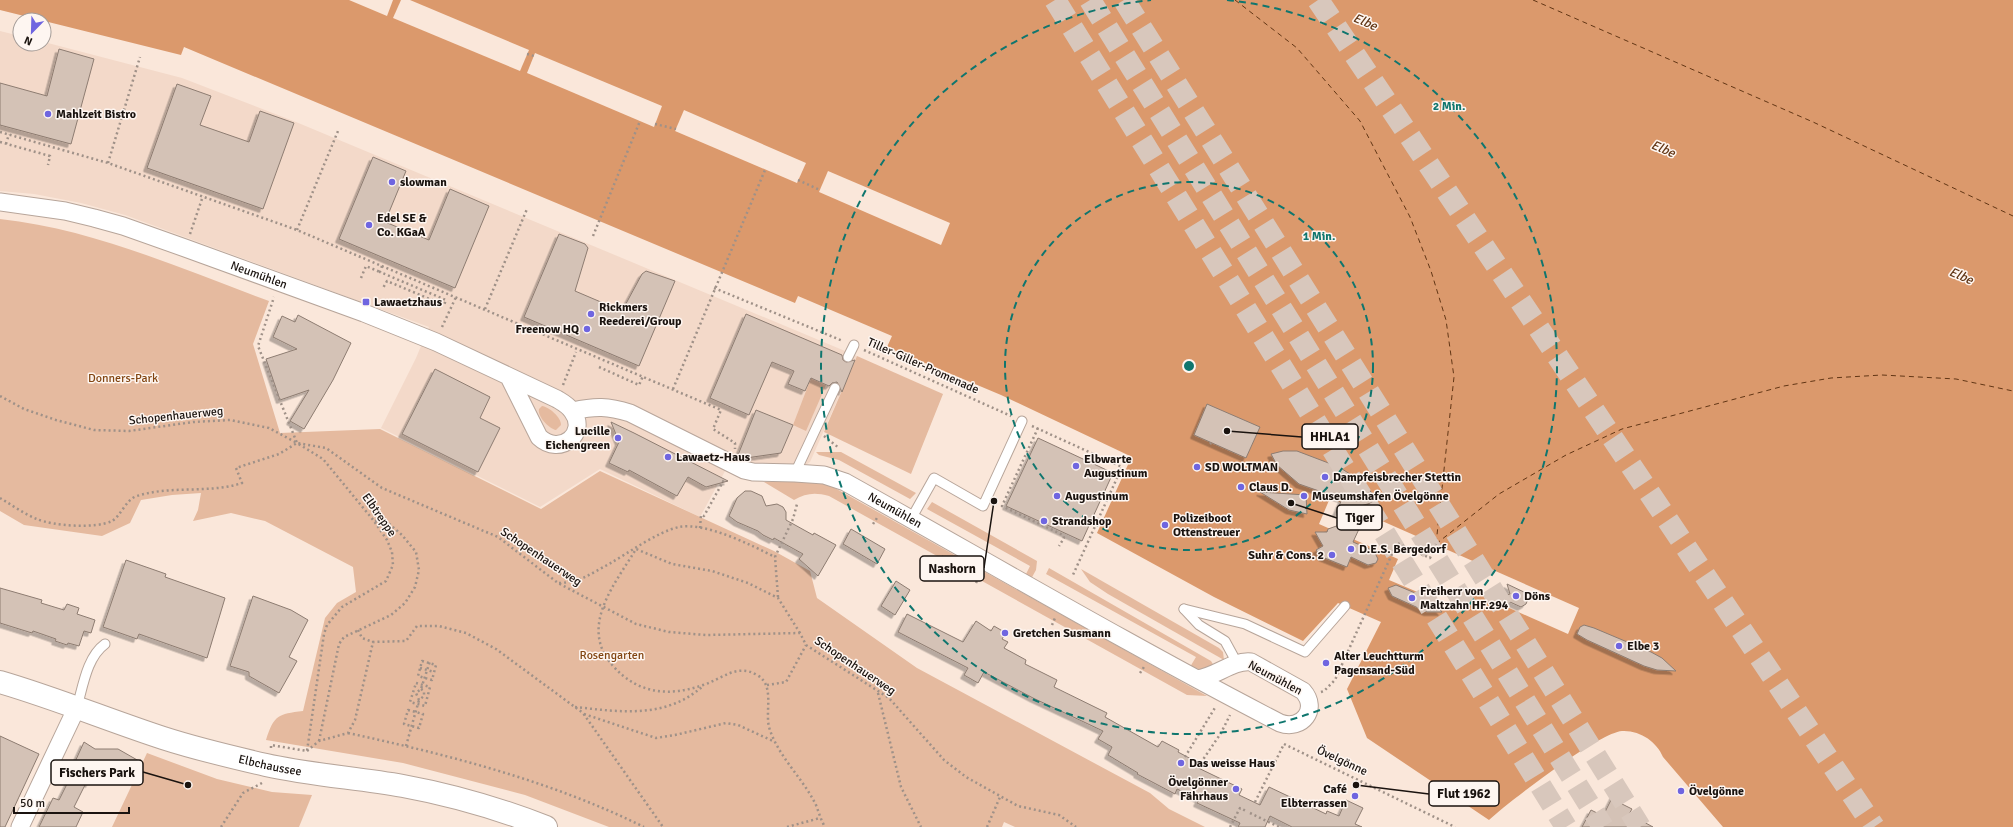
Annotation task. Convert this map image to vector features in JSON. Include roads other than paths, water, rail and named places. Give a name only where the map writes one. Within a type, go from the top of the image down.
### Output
[{"type":"main road","name":"Elbchaussee","points":[[0,682],[202,750],[310,773],[380,782],[435,793],[524,823],[546,827]]},
{"type":"street","name":"Neumühlen","points":[[0,202],[65,211],[123,226],[364,313],[436,342],[557,399],[573,411],[598,406],[613,408],[644,418],[744,470],[753,472],[795,472],[824,475],[845,482],[1197,679],[1285,725],[1294,725],[1306,718],[1309,710],[1309,702],[1303,691],[1251,662],[1244,661],[1237,663],[1215,675],[1197,679]]},
{"type":"street","points":[[510,377],[539,437],[544,442],[556,446],[570,441],[576,431],[577,423],[573,411]]},
{"type":"street","points":[[20,827],[76,707]]},
{"type":"lane","points":[[848,357],[854,345]]},
{"type":"lane","points":[[795,472],[835,388]]},
{"type":"lane","points":[[911,519],[934,478],[983,506],[1022,421]]},
{"type":"lane","points":[[1237,663],[1225,641],[1199,625],[1184,609],[1245,624],[1305,652],[1345,606]]},
{"type":"lane","points":[[76,707],[92,658],[97,649],[106,644]]},
{"type":"water","name":"Elbe","points":[[0,0],[2013,0],[2013,827],[1723,827],[1663,757],[1657,746],[1647,738],[1629,731],[1622,731],[1610,735],[1575,755],[1515,798],[1489,820],[1367,738],[1347,689],[1381,622],[1338,603],[1303,641],[1214,597],[1097,533],[1131,458],[1130,456],[1001,395],[887,347],[892,336],[798,296],[795,303],[184,47],[181,55],[52,23],[52,12],[12,13],[0,10]]},
{"type":"tunnel","points":[[1055,0],[1566,827]]},
{"type":"tunnel","points":[[1090,0],[1603,827]]},
{"type":"tunnel","points":[[1124,0],[1640,827]]},
{"type":"tunnel","points":[[1318,0],[1874,827]]},
{"type":"place","name":"Mahlzeit Bistro","points":[[48,114]]},
{"type":"place","name":"slowman","points":[[392,182]]},
{"type":"place","name":"Edel SE & Co. KGaA","points":[[369,225]]},
{"type":"place","name":"Lawaetzhaus","points":[[366,302]]},
{"type":"place","name":"Rickmers Reederei/Group","points":[[591,314]]},
{"type":"place","name":"Freenow HQ","points":[[587,329]]},
{"type":"place","name":"HHLA1","points":[[1227,431]]},
{"type":"place","name":"Lucille Eichengreen","points":[[618,438]]},
{"type":"place","name":"Lawaetz-Haus","points":[[668,457]]},
{"type":"place","name":"Elbwarte Augustinum","points":[[1076,466]]},
{"type":"place","name":"SD WOLTMAN","points":[[1197,467]]},
{"type":"place","name":"Dampfeisbrecher Stettin","points":[[1325,477]]},
{"type":"place","name":"Claus D.","points":[[1241,487]]},
{"type":"place","name":"Augustinum","points":[[1057,496]]},
{"type":"place","name":"Museumshafen Övelgönne","points":[[1304,496]]},
{"type":"place","name":"Nashorn","points":[[994,501]]},
{"type":"place","name":"Tiger","points":[[1291,503]]},
{"type":"place","name":"Strandshop","points":[[1044,521]]},
{"type":"place","name":"Polizeiboot Ottenstreuer","points":[[1165,525]]},
{"type":"place","name":"D.E.S. Bergedorf","points":[[1351,549]]},
{"type":"place","name":"Suhr & Cons. 2","points":[[1332,555]]},
{"type":"place","name":"Döns","points":[[1516,596]]},
{"type":"place","name":"Freiherr von Maltzahn HF.294","points":[[1412,598]]},
{"type":"place","name":"Gretchen Susmann","points":[[1005,633]]},
{"type":"place","name":"Elbe 3","points":[[1619,646]]},
{"type":"place","name":"Alter Leuchtturm Pagensand-Süd","points":[[1326,663]]},
{"type":"place","name":"Das weisse Haus","points":[[1181,763]]},
{"type":"place","name":"Fischers Park","points":[[188,785]]},
{"type":"place","name":"Flut 1962","points":[[1356,785]]},
{"type":"place","name":"Övelgönner Fährhaus","points":[[1236,789]]},
{"type":"place","name":"Övelgönne","points":[[1681,791]]},
{"type":"place","name":"Café Elbterrassen","points":[[1355,796]]},
{"type":"park label","name":"Donners-Park","points":[[123,378]]},
{"type":"park label","name":"Rosengarten","points":[[612,655]]}]
